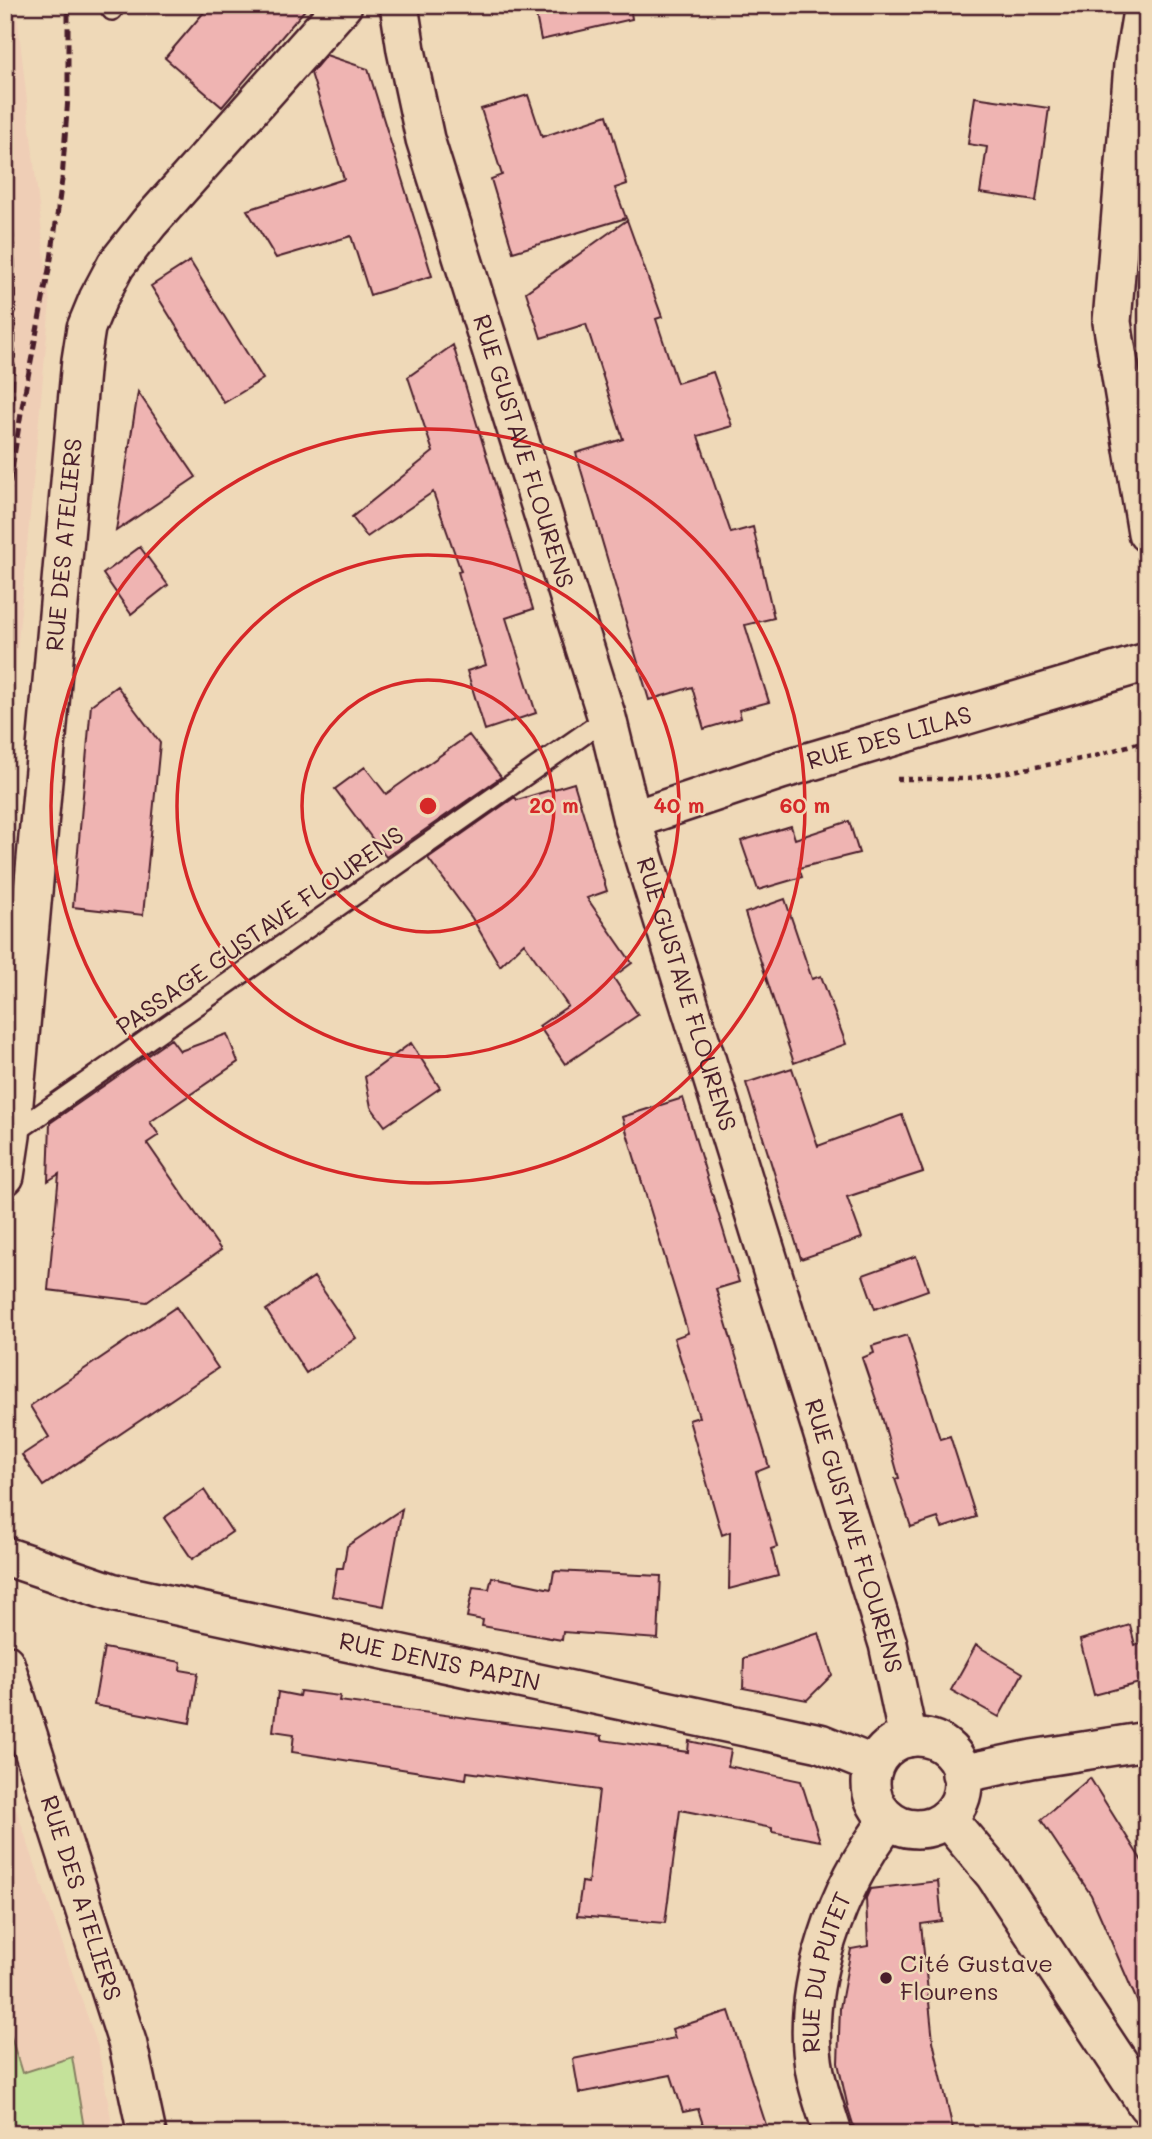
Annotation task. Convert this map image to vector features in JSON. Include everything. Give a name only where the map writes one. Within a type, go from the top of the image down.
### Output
[{"type":"street","name":"RUE DES ATELIERS","points":[[5,1176],[11,1136],[86,328],[117,265],[149,223],[343,5]]},
{"type":"street","name":"RUE GUSTAVE FLOURENS","points":[[399,5],[425,139],[607,718],[632,820],[888,1644],[908,1738]]},
{"type":"street","points":[[1143,5],[1133,65],[1112,322],[1147,533]]},
{"type":"street","name":"RUE DES LILAS","points":[[632,820],[781,770],[1147,662]]},
{"type":"street","name":"RUE DENIS PAPIN","points":[[5,1556],[111,1592],[820,1743],[874,1765]]},
{"type":"street","name":"RUE DES ATELIERS","points":[[5,1663],[128,2045],[147,2134]]},
{"type":"street","points":[[908,1738],[921,1738],[947,1749],[956,1760],[961,1774],[960,1798],[955,1809],[947,1818],[933,1826],[919,1829],[889,1821],[872,1796],[874,1765],[882,1753],[894,1743],[908,1738]]},
{"type":"street","points":[[961,1774],[1032,1759],[1147,1741]]},
{"type":"street","points":[[947,1818],[994,1874],[1147,2105]]},
{"type":"street","name":"RUE DU PUTET","points":[[833,2134],[815,2071],[811,2026],[818,1969],[832,1926],[852,1880],[889,1821]]},
{"type":"lane","name":"PASSAGE GUSTAVE FLOURENS","points":[[11,1136],[607,718]]},
{"type":"path","points":[[888,779],[968,779],[1092,757],[1147,740]]},
{"type":"shaded area","points":[[5,5],[16,5],[50,303],[5,779]]},
{"type":"shaded area","points":[[5,1777],[98,2047],[114,2134],[5,2134]]},
{"type":"green space","points":[[5,2017],[22,2073],[72,2057],[85,2134],[5,2134]]},
{"type":"building","points":[[210,5],[309,5],[222,107],[165,58]]},
{"type":"building","points":[[534,5],[630,5],[632,19],[541,40]]},
{"type":"building","points":[[326,55],[368,69],[432,276],[370,295],[351,236],[276,258],[247,210],[344,179],[311,73]]},
{"type":"building","points":[[528,95],[542,137],[607,115],[627,184],[615,188],[626,218],[513,252],[491,179],[502,175],[481,109]]},
{"type":"building","points":[[975,97],[1049,108],[1036,201],[980,193],[987,147],[968,144]]},
{"type":"building","points":[[627,220],[662,317],[656,319],[677,383],[713,372],[732,426],[698,436],[731,533],[753,527],[774,618],[745,625],[769,702],[739,710],[741,718],[704,729],[692,687],[649,700],[576,453],[623,439],[586,324],[541,338],[526,292]]},
{"type":"building","points":[[190,261],[263,379],[224,403],[151,286]]},
{"type":"building","points":[[453,345],[533,609],[506,618],[536,713],[485,730],[467,671],[486,665],[458,572],[461,571],[433,492],[367,537],[352,517],[433,452],[408,377]]},
{"type":"building","points":[[138,392],[196,477],[116,531]]},
{"type":"building","points":[[140,547],[168,585],[131,614],[103,574]]},
{"type":"building","points":[[117,686],[160,743],[143,915],[73,907],[91,705]]},
{"type":"building","points":[[469,735],[501,777],[386,857],[335,789],[365,767],[386,794]]},
{"type":"building","points":[[574,783],[607,891],[587,898],[632,963],[613,977],[638,1015],[565,1064],[539,1026],[568,1006],[524,943],[500,966],[472,918],[428,858],[515,797],[517,800]]},
{"type":"building","points":[[849,821],[859,853],[799,868],[802,877],[758,890],[741,841],[791,826],[795,839]]},
{"type":"building","points":[[785,899],[812,979],[821,976],[846,1044],[794,1063],[745,913]]},
{"type":"building","points":[[227,1034],[238,1062],[150,1122],[159,1135],[147,1143],[221,1250],[147,1302],[48,1290],[59,1174],[48,1181],[50,1123],[171,1039],[180,1051]]},
{"type":"building","points":[[411,1043],[440,1088],[385,1126],[371,1107],[365,1077]]},
{"type":"building","points":[[792,1068],[818,1146],[902,1115],[923,1172],[847,1197],[862,1238],[801,1259],[746,1083]]},
{"type":"building","points":[[683,1098],[739,1282],[716,1289],[769,1467],[756,1472],[777,1547],[771,1549],[778,1576],[729,1589],[730,1532],[722,1535],[689,1420],[699,1417],[674,1338],[688,1333],[622,1117]]},
{"type":"building","points":[[916,1256],[928,1290],[875,1309],[863,1275]]},
{"type":"building","points":[[314,1277],[356,1338],[306,1373],[266,1310]]},
{"type":"building","points":[[176,1307],[218,1368],[43,1486],[22,1455],[49,1437],[30,1406]]},
{"type":"building","points":[[907,1335],[940,1439],[950,1436],[976,1517],[942,1528],[938,1518],[911,1527],[895,1479],[899,1478],[882,1417],[862,1358],[874,1353],[872,1346]]},
{"type":"building","points":[[204,1490],[232,1532],[192,1559],[164,1518]]},
{"type":"building","points":[[402,1509],[384,1606],[332,1596],[337,1568],[343,1568],[347,1546]]},
{"type":"building","points":[[554,1571],[661,1576],[658,1639],[563,1632],[562,1640],[482,1626],[483,1620],[467,1617],[473,1587],[489,1589],[492,1577],[551,1589]]},
{"type":"building","points":[[1130,1625],[1135,1645],[1147,1641],[1147,1681],[1094,1695],[1080,1640]]},
{"type":"building","points":[[819,1633],[832,1675],[807,1700],[743,1688],[744,1658]]},
{"type":"building","points":[[976,1645],[1023,1673],[999,1717],[951,1690]]},
{"type":"building","points":[[104,1648],[181,1662],[180,1670],[198,1673],[190,1723],[94,1705]]},
{"type":"building","points":[[300,1691],[340,1696],[339,1701],[602,1736],[602,1740],[688,1752],[689,1741],[731,1750],[728,1766],[801,1781],[820,1841],[772,1832],[772,1828],[680,1810],[665,1923],[577,1916],[582,1882],[588,1883],[599,1790],[467,1772],[466,1779],[292,1752],[294,1734],[273,1731],[278,1692],[299,1696]]},
{"type":"building","points":[[1090,1778],[1147,1869],[1147,2024],[1091,1895],[1041,1820]]},
{"type":"building","name":"Cité Gustave Flourens","points":[[938,1881],[942,1921],[921,1924],[933,2041],[954,2134],[856,2134],[838,2063],[840,2008],[851,1949],[868,1946],[866,1898],[870,1889]]},
{"type":"building","points":[[729,2011],[769,2134],[706,2134],[698,2109],[683,2112],[671,2075],[579,2093],[573,2059],[675,2038],[672,2029]]},
{"type":"railway","points":[[5,512],[51,259],[62,180],[68,97],[68,5]]},
{"type":"railway","points":[[5,154],[14,287],[11,420]]},
{"type":"place","name":"Cité Gustave Flourens","points":[[886,1978]]}]
